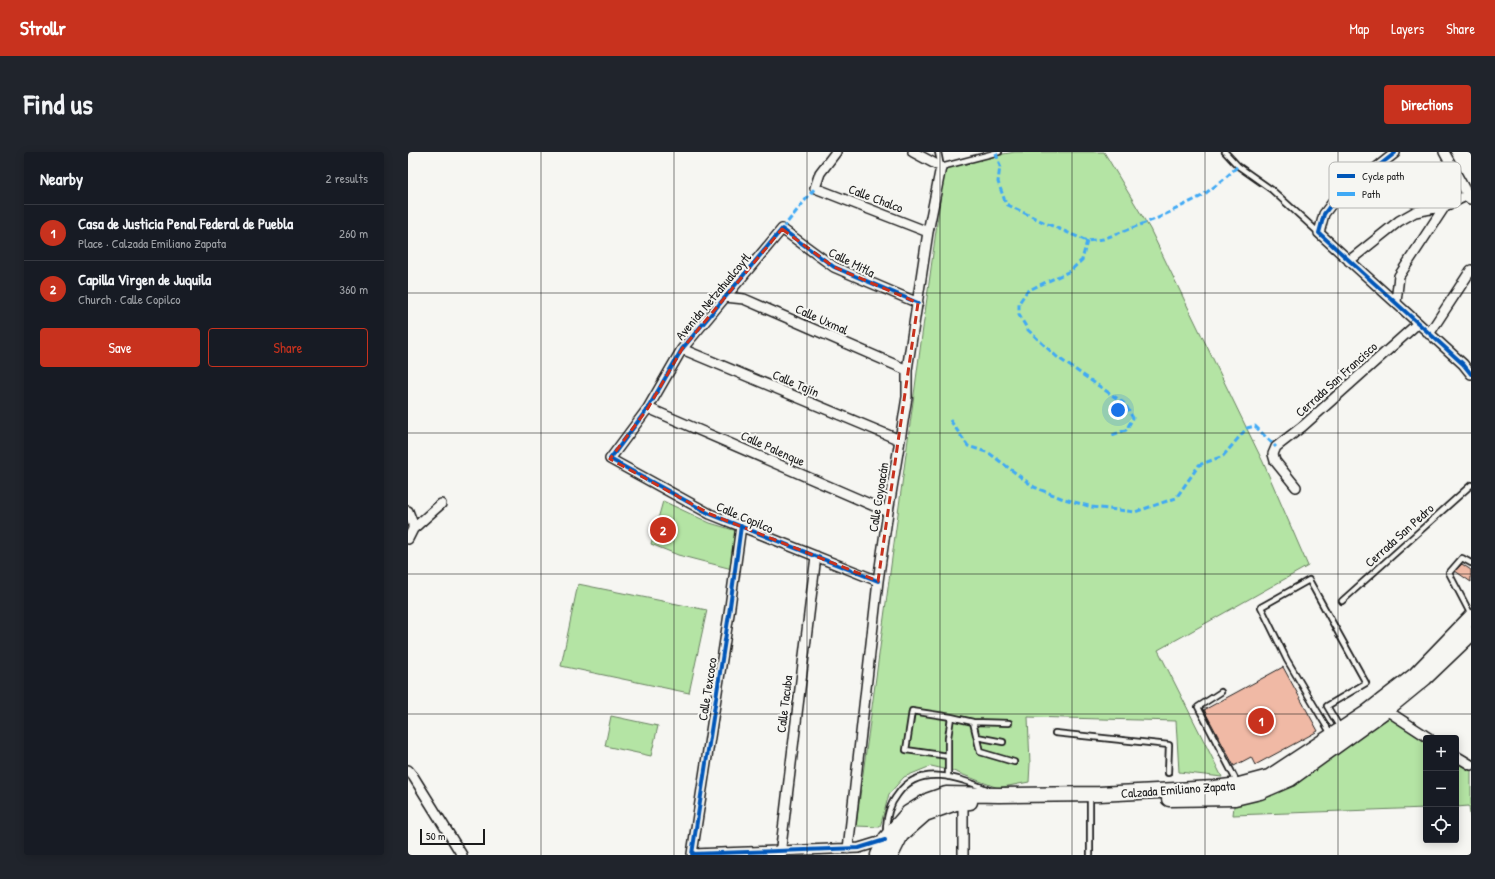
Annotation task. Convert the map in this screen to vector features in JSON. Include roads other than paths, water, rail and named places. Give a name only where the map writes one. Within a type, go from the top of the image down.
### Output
[{"type":"main road","name":"Calzada Emiliano Zapata","points":[[963,792],[1000,795],[1106,793],[1214,788],[1239,785],[1269,777],[1366,713],[1415,675],[1471,616]]},
{"type":"main road","name":"Calzada Emiliano Zapata","points":[[878,855],[886,839],[908,813],[929,800],[946,794],[963,792],[1090,800],[1235,798],[1260,792],[1290,779],[1386,710],[1425,678],[1471,634]]},
{"type":"main road","name":"Calzada Emiliano Zapata","points":[[891,855],[901,835],[925,814],[956,802],[963,792]]},
{"type":"street","name":"Calle Chalco","points":[[836,152],[820,174],[815,188],[928,232]]},
{"type":"street","points":[[913,152],[941,167]]},
{"type":"street","points":[[1444,152],[1450,162]]},
{"type":"street","points":[[1383,162],[1395,153]]},
{"type":"street","name":"Calle Coyoacán","points":[[848,849],[878,581],[907,397],[907,370],[928,232],[941,167]]},
{"type":"street","points":[[1461,182],[1469,198]]},
{"type":"street","points":[[1329,206],[1324,214],[1319,233],[1463,364],[1471,374]]},
{"type":"street","points":[[1349,261],[1399,221],[1415,212],[1435,208]]},
{"type":"street","points":[[1396,302],[1399,276],[1444,208]]},
{"type":"street","name":"Avenida Netzahualcoytl","points":[[610,459],[648,408],[682,349],[782,228]]},
{"type":"street","name":"Calle Mitla","points":[[782,228],[834,267],[918,303]]},
{"type":"street","points":[[1429,334],[1471,270]]},
{"type":"street","name":"Calle Uxmal","points":[[725,296],[744,299],[907,370]]},
{"type":"street","name":"Cerrada San Francisco","points":[[1296,487],[1275,461],[1273,454],[1276,447],[1303,426],[1418,324]]},
{"type":"street","name":"Calle Tajín","points":[[682,349],[900,440]]},
{"type":"street","name":"Calle Palenque","points":[[648,408],[888,512]]},
{"type":"street","name":"Calle Copilco","points":[[610,459],[710,514],[878,581]]},
{"type":"street","points":[[408,539],[413,529],[441,504]]},
{"type":"street","points":[[408,512],[413,524],[413,529]]},
{"type":"street","name":"Calle Texcoco","points":[[692,854],[729,614],[740,526]]},
{"type":"street","name":"Calle Tacuba","points":[[779,853],[816,556]]},
{"type":"street","points":[[1386,710],[1424,735]]},
{"type":"street","points":[[1459,758],[1471,765]]},
{"type":"street","points":[[408,770],[462,855]]},
{"type":"street","points":[[963,792],[963,855]]},
{"type":"street","points":[[692,854],[779,853],[848,849],[859,848],[886,839]]},
{"type":"street","points":[[859,848],[866,855]]},
{"type":"lane","name":"Calle Coyoacán","points":[[938,152],[941,167]]},
{"type":"lane","points":[[941,167],[999,152]]},
{"type":"lane","points":[[1225,152],[1238,166],[1272,190],[1319,233]]},
{"type":"lane","name":"Cerrada San Pedro","points":[[1342,601],[1471,485]]},
{"type":"lane","points":[[1471,563],[1462,558],[1449,573],[1471,616]]},
{"type":"lane","points":[[1309,580],[1366,683],[1327,706],[1336,732],[1287,660],[1261,607],[1309,580]]},
{"type":"lane","points":[[1222,692],[1198,707],[1239,785]]},
{"type":"lane","points":[[948,756],[906,750],[912,711],[974,722],[1009,723]]},
{"type":"lane","points":[[948,777],[951,717]]},
{"type":"lane","points":[[974,722],[980,752],[1014,762]]},
{"type":"lane","points":[[1055,733],[1169,746],[1168,773]]},
{"type":"lane","points":[[976,737],[1003,742]]},
{"type":"lane","points":[[886,839],[886,823],[889,808],[903,787],[912,780],[931,775],[948,777],[963,792]]},
{"type":"lane","points":[[1090,800],[1090,855]]},
{"type":"place","name":"Capilla Virgen de Juquila","points":[[663,530]]},
{"type":"place","name":"Casa de Justicia Penal Federal de Puebla","points":[[1261,721]]}]
